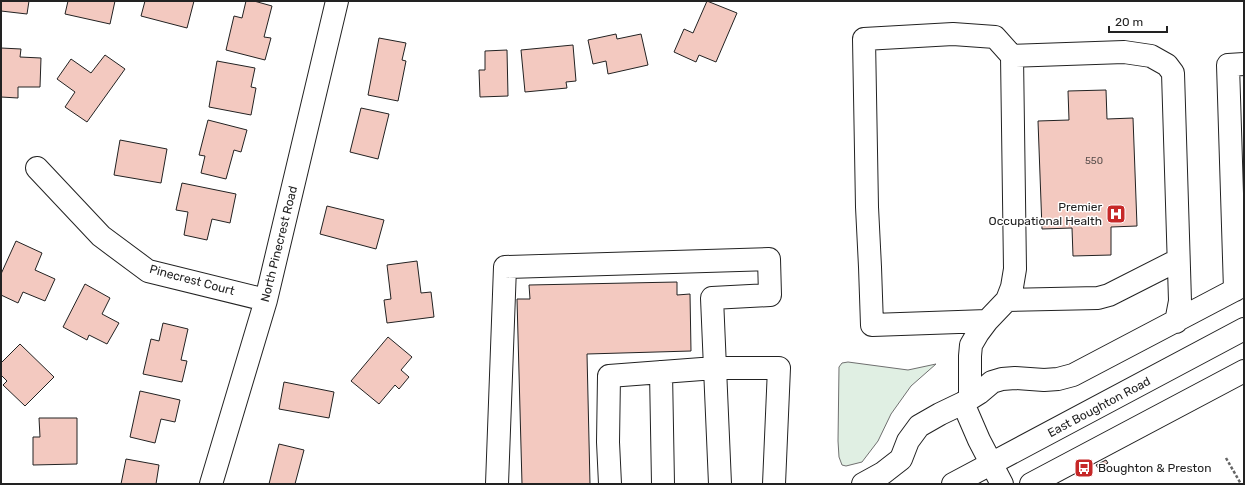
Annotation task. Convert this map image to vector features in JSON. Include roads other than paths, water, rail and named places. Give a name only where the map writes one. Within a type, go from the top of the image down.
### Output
[{"type":"street","name":"North Pinecrest Road","points":[[211,484],[266,300],[337,1]]},
{"type":"street","points":[[987,321],[872,325],[867,207],[864,39],[953,34],[995,37],[1012,56],[1015,269],[1012,287],[1007,300],[987,321],[971,345],[967,401],[979,440],[1002,484]]},
{"type":"street","points":[[1012,56],[1124,52],[1151,56],[1167,65],[1173,73],[1180,301],[1176,322]]},
{"type":"street","points":[[863,484],[883,473],[901,459],[908,442],[919,426],[967,401],[992,382],[1002,379],[1051,379],[1073,375],[1239,288],[1236,108],[1228,65],[1244,64]]},
{"type":"street","name":"Pinecrest Court","points":[[37,168],[100,236],[148,270],[266,300]]},
{"type":"street","points":[[497,484],[505,267],[769,259],[770,295],[712,298],[720,484]]},
{"type":"street","points":[[1007,300],[1098,298],[1109,295],[1178,260]]},
{"type":"street","name":"East Boughton Road","points":[[953,484],[1244,329]]},
{"type":"street","points":[[610,484],[608,442],[609,376],[714,368],[779,368],[774,484]]},
{"type":"street","points":[[662,372],[663,484]]},
{"type":"street","points":[[1031,484],[1244,372]]},
{"type":"place","name":"Premier Occupational Health","points":[[1116,214]]},
{"type":"place","name":"Boughton & Preston","points":[[1084,468]]}]
